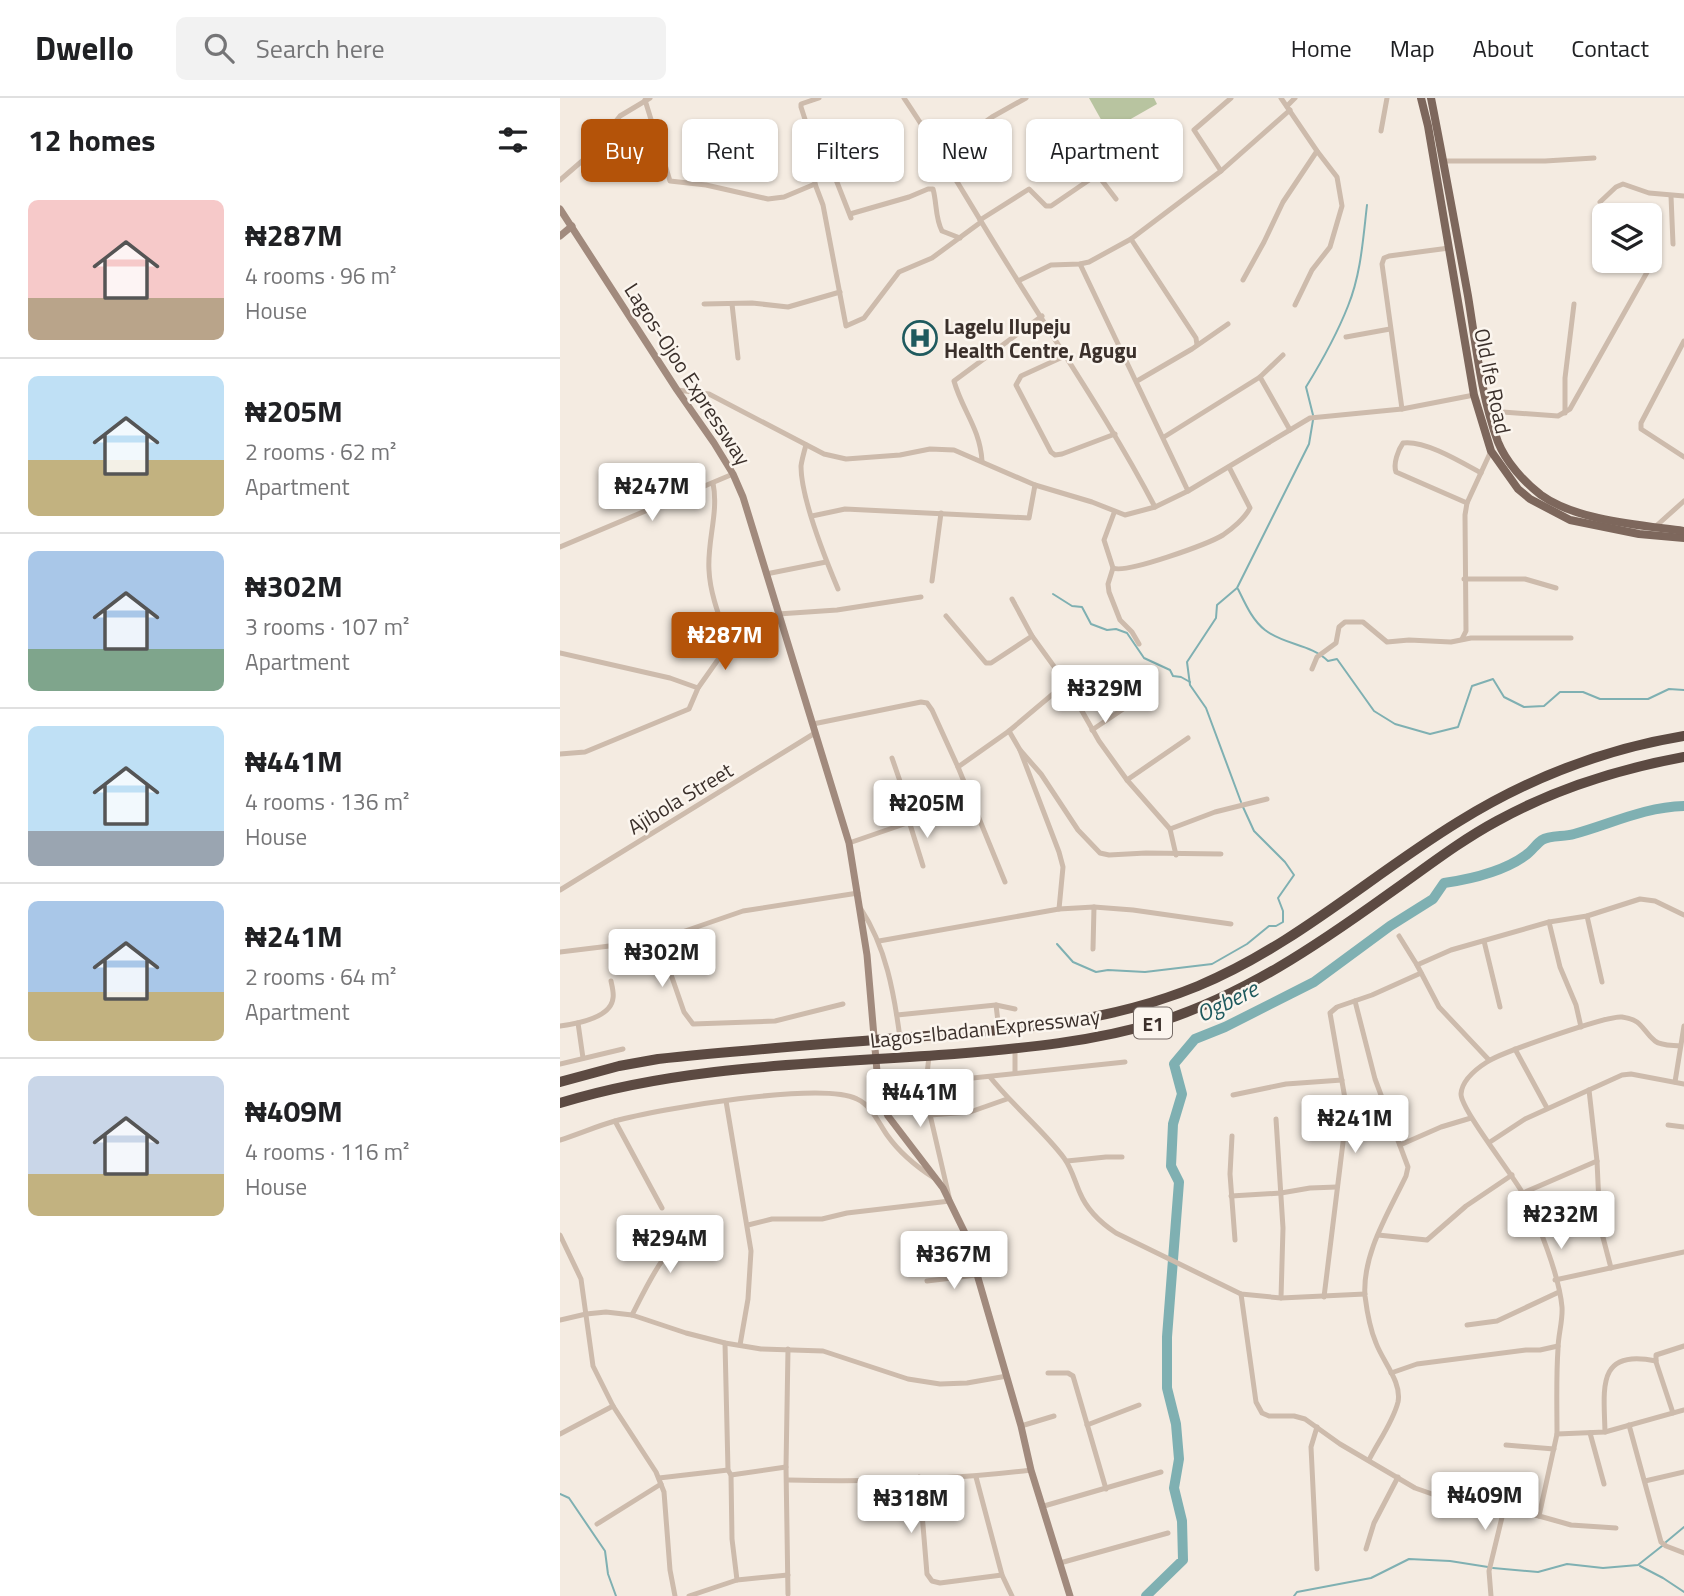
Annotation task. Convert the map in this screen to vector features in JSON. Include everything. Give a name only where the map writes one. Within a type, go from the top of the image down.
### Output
[{"type":"highway","name":"Lagos-Ibadan Expressway","points":[[560,1082],[658,1059],[1000,1031],[1110,1014],[1197,986],[1255,959],[1296,934],[1427,842],[1485,806],[1542,778],[1632,747],[1684,736]]},
{"type":"highway","name":"Lagos-Ibadan Expressway","points":[[560,1103],[656,1080],[725,1071],[1015,1048],[1115,1034],[1165,1020],[1248,986],[1316,946],[1465,840],[1497,821],[1591,780],[1684,757]]},
{"type":"main road","name":"Old Ife Road","points":[[1421,98],[1474,395],[1491,451],[1518,489],[1541,507],[1579,523],[1684,531]]},
{"type":"main road","name":"Old Ife Road","points":[[1431,98],[1489,411],[1504,453],[1535,490],[1570,509],[1640,529],[1684,538]]},
{"type":"main road","points":[[1433,159],[1443,160]]},
{"type":"main road","name":"Lagos-Ojoo Expressway","points":[[560,209],[677,390],[715,443],[743,497],[849,843],[867,956],[878,1095],[887,1116],[939,1182],[965,1233],[1021,1426],[1031,1470],[1070,1596]]},
{"type":"main road","points":[[560,236],[572,226]]},
{"type":"street","points":[[805,119],[802,104],[818,98]]},
{"type":"street","points":[[989,119],[1026,98]]},
{"type":"street","points":[[1221,171],[1194,130],[1231,98]]},
{"type":"street","points":[[1281,98],[1339,181],[1341,211],[1330,247],[1312,270],[1295,305]]},
{"type":"street","points":[[1018,281],[1051,265],[1080,264],[1131,239],[1221,171],[1289,108],[1295,98]]},
{"type":"street","points":[[1381,131],[1387,98]]},
{"type":"street","points":[[560,180],[589,155],[620,116],[647,99],[670,181],[706,185],[768,199],[783,197],[815,184],[823,205],[846,326],[864,318],[899,272],[932,258],[980,221],[1029,189],[1046,206],[1051,206],[1095,176],[1101,178],[1116,199]]},
{"type":"street","points":[[906,99],[919,119]]},
{"type":"street","points":[[1243,280],[1265,242],[1283,202],[1317,152]]},
{"type":"street","points":[[1443,160],[1594,159]]},
{"type":"street","points":[[837,182],[851,216],[928,188],[933,189],[937,204],[937,221],[942,230],[960,238]]},
{"type":"street","points":[[958,182],[1067,355],[1095,406],[1115,434],[1155,507]]},
{"type":"street","points":[[1600,202],[1623,184],[1648,194],[1684,197]]},
{"type":"street","points":[[1671,196],[1673,244]]},
{"type":"street","points":[[1131,239],[1196,338],[1197,345]]},
{"type":"street","points":[[1402,409],[1382,264],[1384,258],[1389,256],[1449,248]]},
{"type":"street","points":[[1080,264],[1188,491]]},
{"type":"street","points":[[1489,411],[1558,416],[1565,413],[1574,402],[1647,273]]},
{"type":"street","points":[[704,304],[788,307],[840,292]]},
{"type":"street","points":[[732,303],[738,358]]},
{"type":"street","points":[[1565,413],[1565,377],[1574,304]]},
{"type":"street","points":[[982,461],[977,430],[954,381],[1042,316]]},
{"type":"street","points":[[1137,381],[1228,324]]},
{"type":"street","points":[[1346,337],[1390,329]]},
{"type":"street","points":[[1684,341],[1641,423],[1641,429],[1684,457]]},
{"type":"street","points":[[1067,355],[1021,376],[1016,385],[1051,452],[1055,455],[1062,454],[1115,434]]},
{"type":"street","points":[[1164,437],[1260,377],[1283,355]]},
{"type":"street","points":[[1260,377],[1290,430]]},
{"type":"street","points":[[677,390],[709,394],[824,454],[846,459],[944,449],[982,461],[1035,485],[1092,502],[1114,513],[1134,514],[1188,491],[1310,418],[1402,409],[1474,395]]},
{"type":"street","points":[[1467,503],[1396,472],[1395,465],[1401,446],[1406,442],[1442,453],[1481,473]]},
{"type":"street","points":[[806,444],[801,464],[803,487],[826,562],[838,589]]},
{"type":"street","points":[[1462,639],[1466,631],[1465,514],[1467,503],[1491,451]]},
{"type":"street","points":[[1113,568],[1121,570],[1155,561],[1226,533],[1250,509],[1229,467]]},
{"type":"street","points":[[560,547],[733,474]]},
{"type":"street","points":[[560,754],[585,752],[689,709],[698,688],[729,644],[716,607],[709,571],[716,499],[713,483]]},
{"type":"street","points":[[812,516],[845,509],[1028,519],[1035,485]]},
{"type":"street","points":[[1654,527],[1684,501]]},
{"type":"street","points":[[932,581],[941,513]]},
{"type":"street","points":[[1114,513],[1104,540],[1113,568],[1108,584],[1111,600],[1120,620],[1139,644]]},
{"type":"street","points":[[766,574],[826,562]]},
{"type":"street","points":[[1464,579],[1525,579],[1556,588]]},
{"type":"street","points":[[778,614],[837,610],[921,597]]},
{"type":"street","points":[[1012,599],[1032,636],[1066,683],[1092,730],[1127,780],[1170,829],[1176,855]]},
{"type":"street","points":[[946,616],[986,663],[1032,636]]},
{"type":"street","points":[[1312,669],[1317,657],[1336,643],[1339,627],[1345,622],[1363,622],[1387,642],[1471,638],[1571,638]]},
{"type":"street","points":[[1466,631],[1471,638]]},
{"type":"street","points":[[560,653],[670,678],[698,688]]},
{"type":"street","points":[[958,767],[1009,731],[1066,683]]},
{"type":"street","points":[[1092,730],[1144,695]]},
{"type":"street","points":[[813,724],[921,702],[927,704],[958,767],[1005,882]]},
{"type":"street","points":[[1009,731],[1020,750],[1059,852],[1063,867],[1059,909]]},
{"type":"street","name":"Ajibola Street","points":[[560,890],[816,733]]},
{"type":"street","points":[[1127,780],[1188,738]]},
{"type":"street","points":[[1020,750],[1041,774],[1078,830],[1100,853],[1221,854]]},
{"type":"street","points":[[892,758],[923,866]]},
{"type":"street","points":[[1170,829],[1242,804],[1267,799]]},
{"type":"street","points":[[849,843],[971,801]]},
{"type":"street","points":[[560,952],[659,940],[743,911],[858,893]]},
{"type":"street","points":[[1417,965],[1436,956],[1549,922],[1587,916],[1647,898],[1684,915]]},
{"type":"street","points":[[1093,949],[1094,907]]},
{"type":"street","points":[[879,941],[1059,909],[1094,907],[1165,913],[1231,924]]},
{"type":"street","points":[[860,908],[879,941],[897,1014],[900,1038]]},
{"type":"street","points":[[1587,916],[1602,982]]},
{"type":"street","points":[[1549,922],[1560,967],[1576,1005],[1581,1027]]},
{"type":"street","points":[[1399,936],[1445,1015],[1489,1060]]},
{"type":"street","points":[[659,940],[684,1013],[693,1024],[775,1021],[843,1004]]},
{"type":"street","points":[[1484,941],[1500,1007]]},
{"type":"street","points":[[1324,1297],[1347,1110],[1331,1013],[1337,1007],[1421,972]]},
{"type":"street","points":[[560,1026],[578,1023],[608,1009],[613,999],[611,981]]},
{"type":"street","points":[[1355,1001],[1375,1079],[1408,1167],[1378,1235],[1369,1263],[1365,1294],[1376,1343],[1398,1388],[1398,1400],[1369,1460]]},
{"type":"street","points":[[996,1005],[1000,1031]]},
{"type":"street","points":[[897,1014],[996,1005],[1016,1009]]},
{"type":"street","points":[[1539,1516],[1557,1434],[1558,1346],[1562,1308],[1544,1238],[1523,1193],[1471,1118],[1462,1100],[1461,1091],[1471,1074],[1489,1060],[1616,1017],[1642,1025],[1658,1043],[1682,1044]]},
{"type":"street","points":[[578,1023],[583,1058]]},
{"type":"street","points":[[1675,1082],[1684,1026]]},
{"type":"street","points":[[1015,1048],[1015,1073]]},
{"type":"street","points":[[560,1064],[623,1049]]},
{"type":"street","points":[[1515,1049],[1547,1108]]},
{"type":"street","points":[[748,1225],[772,1219],[822,1219],[847,1213],[950,1201],[925,1083],[929,1056]]},
{"type":"street","points":[[925,1083],[1125,1062]]},
{"type":"street","points":[[1490,1142],[1547,1108],[1622,1075],[1631,1074],[1684,1084]]},
{"type":"street","points":[[990,1077],[1007,1099],[1067,1161],[1081,1196],[1096,1217],[1116,1233],[1241,1294],[1281,1298],[1365,1294]]},
{"type":"street","points":[[1233,1095],[1286,1084],[1342,1080]]},
{"type":"street","points":[[1589,1090],[1597,1161],[1600,1226],[1611,1268]]},
{"type":"street","points":[[560,1140],[615,1121],[672,1108],[830,1092],[856,1098],[873,1112],[888,1137],[939,1182]]},
{"type":"street","points":[[930,1115],[970,1112],[1007,1099]]},
{"type":"street","points":[[726,1101],[748,1225],[751,1267],[740,1345]]},
{"type":"street","points":[[1400,1145],[1441,1127],[1471,1118]]},
{"type":"street","points":[[1276,1119],[1281,1193],[1281,1298]]},
{"type":"street","points":[[615,1121],[662,1208]]},
{"type":"street","points":[[1668,1125],[1684,1127]]},
{"type":"street","points":[[1232,1136],[1230,1174],[1235,1240]]},
{"type":"street","points":[[1067,1161],[1122,1157]]},
{"type":"street","points":[[1523,1193],[1597,1161]]},
{"type":"street","points":[[1378,1235],[1427,1240],[1466,1206],[1512,1175]]},
{"type":"street","points":[[1231,1196],[1337,1187]]},
{"type":"street","points":[[560,1235],[577,1267],[593,1366],[613,1406],[660,1481],[667,1503],[670,1570],[675,1596]]},
{"type":"street","points":[[632,1315],[653,1276],[679,1241],[688,1237],[710,1236]]},
{"type":"street","points":[[1556,1280],[1684,1252]]},
{"type":"street","points":[[927,1281],[976,1275]]},
{"type":"street","points":[[1467,1325],[1497,1321],[1559,1292]]},
{"type":"street","points":[[1241,1294],[1258,1408],[1269,1416],[1299,1417],[1415,1488],[1435,1495],[1571,1525],[1616,1528]]},
{"type":"street","points":[[560,1320],[606,1312],[632,1315],[725,1343],[761,1349],[823,1351],[908,1379],[940,1384],[967,1383],[1007,1376]]},
{"type":"street","points":[[725,1343],[732,1539],[737,1580]]},
{"type":"street","points":[[1391,1373],[1417,1364],[1558,1346]]},
{"type":"street","points":[[1673,1413],[1656,1356],[1684,1346]]},
{"type":"street","points":[[788,1349],[788,1594]]},
{"type":"street","points":[[1605,1432],[1604,1384],[1610,1368],[1617,1362],[1629,1359],[1656,1361]]},
{"type":"street","points":[[1048,1373],[1068,1373],[1073,1376],[1105,1489]]},
{"type":"street","points":[[1087,1425],[1139,1405]]},
{"type":"street","points":[[560,1434],[613,1406]]},
{"type":"street","points":[[1557,1434],[1605,1432],[1684,1410]]},
{"type":"street","points":[[1021,1426],[1054,1416]]},
{"type":"street","points":[[1629,1425],[1663,1544],[1684,1553]]},
{"type":"street","points":[[1317,1427],[1311,1447],[1317,1569]]},
{"type":"street","points":[[1590,1433],[1604,1484]]},
{"type":"street","points":[[1506,1445],[1554,1448]]},
{"type":"street","points":[[597,1524],[660,1481],[786,1467]]},
{"type":"street","points":[[788,1480],[862,1482],[919,1477],[976,1477],[1031,1470]]},
{"type":"street","points":[[1044,1506],[1160,1472]]},
{"type":"street","points":[[1645,1481],[1684,1472]]},
{"type":"street","points":[[919,1477],[927,1574],[932,1581],[940,1583],[1002,1575]]},
{"type":"street","points":[[976,1477],[1002,1575],[1012,1596]]},
{"type":"street","points":[[1366,1549],[1374,1524],[1398,1477]]},
{"type":"street","points":[[1491,1596],[1490,1562],[1504,1509]]},
{"type":"street","points":[[1060,1563],[1168,1534]]},
{"type":"street","points":[[689,1596],[737,1580],[788,1575]]},
{"type":"green space","points":[[1089,98],[1154,98],[1157,104],[1131,119],[1101,119]]},
{"type":"waterway","points":[[1313,415],[1306,387],[1334,337],[1352,294],[1361,256],[1367,205]]},
{"type":"waterway","points":[[1241,802],[1206,708],[1190,685],[1187,662],[1216,618],[1217,605],[1237,588],[1309,444],[1313,420]]},
{"type":"waterway","points":[[1238,589],[1253,616],[1265,630],[1280,639],[1314,651],[1328,661],[1337,659],[1374,711],[1395,724],[1430,734],[1458,727],[1472,686],[1493,679],[1504,697],[1524,707],[1544,706],[1560,692],[1583,692],[1600,699],[1648,699],[1669,689],[1684,690]]},
{"type":"waterway","points":[[1053,594],[1072,606],[1082,607],[1091,624],[1127,633],[1144,658],[1170,670],[1173,676],[1190,682]]},
{"type":"waterway","name":"Ogbere","points":[[1146,1596],[1183,1560],[1182,1521],[1174,1488],[1179,1459],[1176,1424],[1167,1388],[1167,1337],[1179,1182],[1171,1166],[1173,1124],[1182,1094],[1174,1064],[1195,1039],[1225,1027],[1314,982],[1390,926],[1433,899],[1444,883],[1476,877],[1507,866],[1526,855],[1545,838],[1574,834],[1655,809],[1684,806]]},
{"type":"waterway","points":[[1057,944],[1073,962],[1096,972],[1145,972],[1212,964],[1247,944],[1269,926],[1283,922],[1283,911],[1278,898],[1294,875],[1254,831],[1243,807]]},
{"type":"waterway","points":[[560,1494],[569,1498],[605,1551],[608,1574],[616,1596]]},
{"type":"waterway","points":[[1666,1542],[1684,1527]]},
{"type":"waterway","points":[[1493,1568],[1538,1572],[1567,1564],[1603,1568],[1638,1565],[1662,1546]]},
{"type":"waterway","points":[[1294,1596],[1297,1592],[1371,1578],[1409,1559],[1450,1561],[1488,1567]]},
{"type":"waterway","points":[[1640,1566],[1684,1592]]},
{"type":"place","name":"Lagelu Ilupeju Health Centre, Agugu","points":[[920,338]]}]
